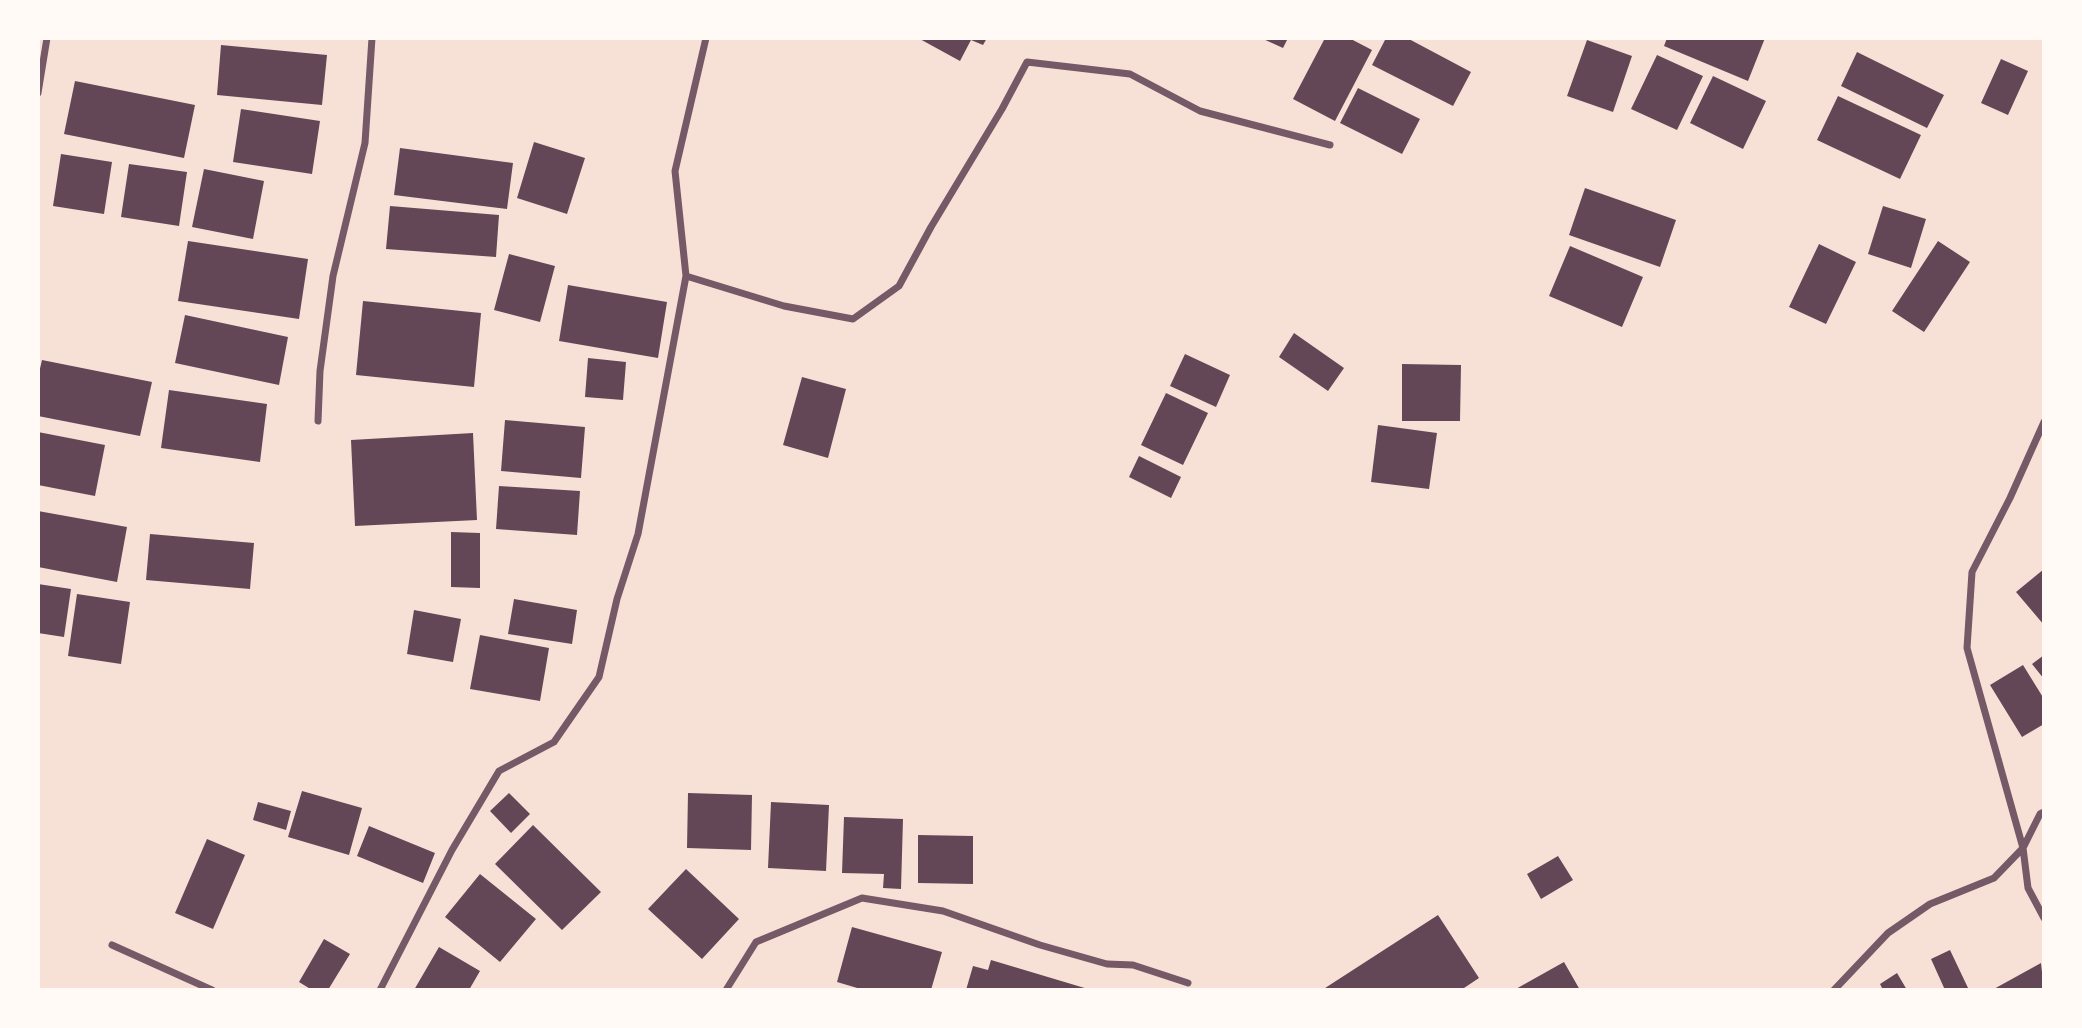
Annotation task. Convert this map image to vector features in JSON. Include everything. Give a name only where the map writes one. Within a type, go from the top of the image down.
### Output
[{"type":"street","points":[[38,93],[47,38]]},
{"type":"street","points":[[318,421],[320,371],[333,276],[365,143],[372,38]]},
{"type":"street","points":[[380,989],[452,850],[499,771],[554,742],[598,677],[617,599],[638,534],[686,276],[675,171],[706,38]]},
{"type":"street","points":[[686,276],[784,306],[853,318],[899,286],[1027,62],[1130,74],[1200,111],[1330,145]]},
{"type":"street","points":[[2043,422],[2010,498],[1972,572],[1967,648],[2024,848],[2028,888],[2043,918]]},
{"type":"street","points":[[1834,989],[1888,933],[1930,904],[1994,878],[2024,848],[2043,812]]},
{"type":"street","points":[[726,989],[756,942],[862,898],[943,911],[1040,946],[1107,964],[1133,965],[1188,983]]},
{"type":"street","points":[[112,945],[212,989]]},
{"type":"building","points":[[918,38],[987,38],[983,45],[971,40],[960,61]]},
{"type":"building","points":[[1261,38],[1288,38],[1283,48]]},
{"type":"building","points":[[1325,38],[1349,38],[1372,50],[1335,121],[1293,99]]},
{"type":"building","points":[[1386,38],[1407,38],[1471,72],[1453,106],[1372,65]]},
{"type":"building","points":[[1667,38],[1765,38],[1748,81],[1664,46]]},
{"type":"building","points":[[1587,40],[1632,56],[1613,112],[1567,96]]},
{"type":"building","points":[[221,45],[327,55],[322,105],[217,95]]},
{"type":"building","points":[[1857,52],[1944,95],[1927,128],[1841,86]]},
{"type":"building","points":[[1657,55],[1703,76],[1677,130],[1631,109]]},
{"type":"building","points":[[2001,59],[2028,71],[2008,115],[1981,103]]},
{"type":"building","points":[[1713,76],[1766,101],[1743,149],[1690,123]]},
{"type":"building","points":[[75,81],[195,105],[184,158],[64,134]]},
{"type":"building","points":[[1358,88],[1420,119],[1402,154],[1340,123]]},
{"type":"building","points":[[1838,96],[1921,135],[1900,179],[1817,140]]},
{"type":"building","points":[[241,109],[320,121],[312,174],[233,162]]},
{"type":"building","points":[[534,142],[585,158],[567,214],[517,198]]},
{"type":"building","points":[[400,148],[513,163],[507,209],[394,195]]},
{"type":"building","points":[[61,154],[112,162],[104,214],[53,206]]},
{"type":"building","points":[[129,164],[187,172],[179,226],[121,217]]},
{"type":"building","points":[[204,169],[264,181],[253,239],[192,227]]},
{"type":"building","points":[[1585,188],[1676,220],[1660,267],[1569,235]]},
{"type":"building","points":[[390,206],[499,215],[496,257],[386,249]]},
{"type":"building","points":[[1883,206],[1926,219],[1911,268],[1868,254]]},
{"type":"building","points":[[188,241],[308,259],[299,319],[178,301]]},
{"type":"building","points":[[1938,241],[1970,262],[1924,332],[1892,311]]},
{"type":"building","points":[[1819,244],[1856,262],[1826,324],[1789,307]]},
{"type":"building","points":[[1570,246],[1643,277],[1622,327],[1549,296]]},
{"type":"building","points":[[509,254],[555,266],[540,322],[494,310]]},
{"type":"building","points":[[568,285],[667,302],[658,358],[559,341]]},
{"type":"building","points":[[363,301],[481,313],[474,387],[356,375]]},
{"type":"building","points":[[185,315],[288,337],[279,385],[175,363]]},
{"type":"building","points":[[1294,333],[1344,368],[1328,391],[1279,357]]},
{"type":"building","points":[[1185,354],[1230,375],[1216,407],[1170,386]]},
{"type":"building","points":[[588,358],[626,362],[623,400],[585,397]]},
{"type":"building","points":[[42,360],[152,382],[140,436],[38,416],[38,377]]},
{"type":"building","points":[[1402,364],[1461,365],[1460,421],[1402,421]]},
{"type":"building","points":[[802,377],[846,389],[828,458],[783,445]]},
{"type":"building","points":[[169,390],[267,404],[260,462],[161,448]]},
{"type":"building","points":[[1166,393],[1208,413],[1183,465],[1141,445]]},
{"type":"building","points":[[505,420],[585,427],[581,478],[501,471]]},
{"type":"building","points":[[1378,425],[1437,433],[1429,489],[1371,482]]},
{"type":"building","points":[[38,432],[105,445],[95,496],[38,485]]},
{"type":"building","points":[[473,433],[477,520],[355,526],[351,440]]},
{"type":"building","points":[[1139,456],[1181,477],[1171,498],[1129,477]]},
{"type":"building","points":[[499,486],[580,491],[577,535],[496,529]]},
{"type":"building","points":[[38,511],[127,527],[117,582],[38,567]]},
{"type":"building","points":[[451,532],[480,533],[480,588],[451,587]]},
{"type":"building","points":[[150,534],[254,543],[250,589],[146,580]]},
{"type":"building","points":[[2044,569],[2044,625],[2016,592]]},
{"type":"building","points":[[38,584],[71,589],[64,637],[38,633]]},
{"type":"building","points":[[77,594],[130,602],[121,664],[68,656]]},
{"type":"building","points":[[514,599],[577,610],[572,644],[508,634]]},
{"type":"building","points":[[414,610],[461,619],[453,662],[407,654]]},
{"type":"building","points":[[480,635],[549,648],[540,701],[470,689]]},
{"type":"building","points":[[2044,655],[2044,679],[2032,664]]},
{"type":"building","points":[[2023,665],[2044,699],[2044,724],[2022,737],[1990,685]]},
{"type":"building","points":[[302,791],[362,808],[349,855],[288,837]]},
{"type":"building","points":[[509,793],[530,814],[511,833],[490,811]]},
{"type":"building","points":[[688,793],[752,795],[751,850],[687,848]]},
{"type":"building","points":[[258,802],[291,811],[286,830],[253,820]]},
{"type":"building","points":[[771,802],[829,805],[826,871],[768,868]]},
{"type":"building","points":[[844,817],[903,819],[901,889],[883,888],[884,874],[842,873]]},
{"type":"building","points":[[533,825],[601,892],[562,930],[495,864]]},
{"type":"building","points":[[369,826],[435,853],[423,883],[357,856]]},
{"type":"building","points":[[918,835],[973,836],[973,884],[918,883]]},
{"type":"building","points":[[207,839],[245,855],[213,929],[175,913]]},
{"type":"building","points":[[1558,856],[1573,880],[1541,899],[1527,874]]},
{"type":"building","points":[[686,869],[739,919],[702,959],[648,909]]},
{"type":"building","points":[[480,874],[536,919],[500,962],[445,917]]},
{"type":"building","points":[[1438,915],[1479,978],[1461,990],[1322,990]]},
{"type":"building","points":[[852,927],[942,952],[931,990],[864,990],[837,982]]},
{"type":"building","points":[[324,939],[350,954],[328,990],[312,990],[299,982]]},
{"type":"building","points":[[439,947],[480,971],[469,990],[414,990]]},
{"type":"building","points":[[1950,950],[1969,990],[1945,990],[1931,959]]},
{"type":"building","points":[[991,960],[1088,990],[966,990],[973,966],[988,970]]},
{"type":"building","points":[[1564,962],[1580,990],[1514,990]]},
{"type":"building","points":[[2041,963],[2044,990],[1992,990]]},
{"type":"building","points":[[1897,973],[1907,990],[1883,990],[1880,984]]}]
